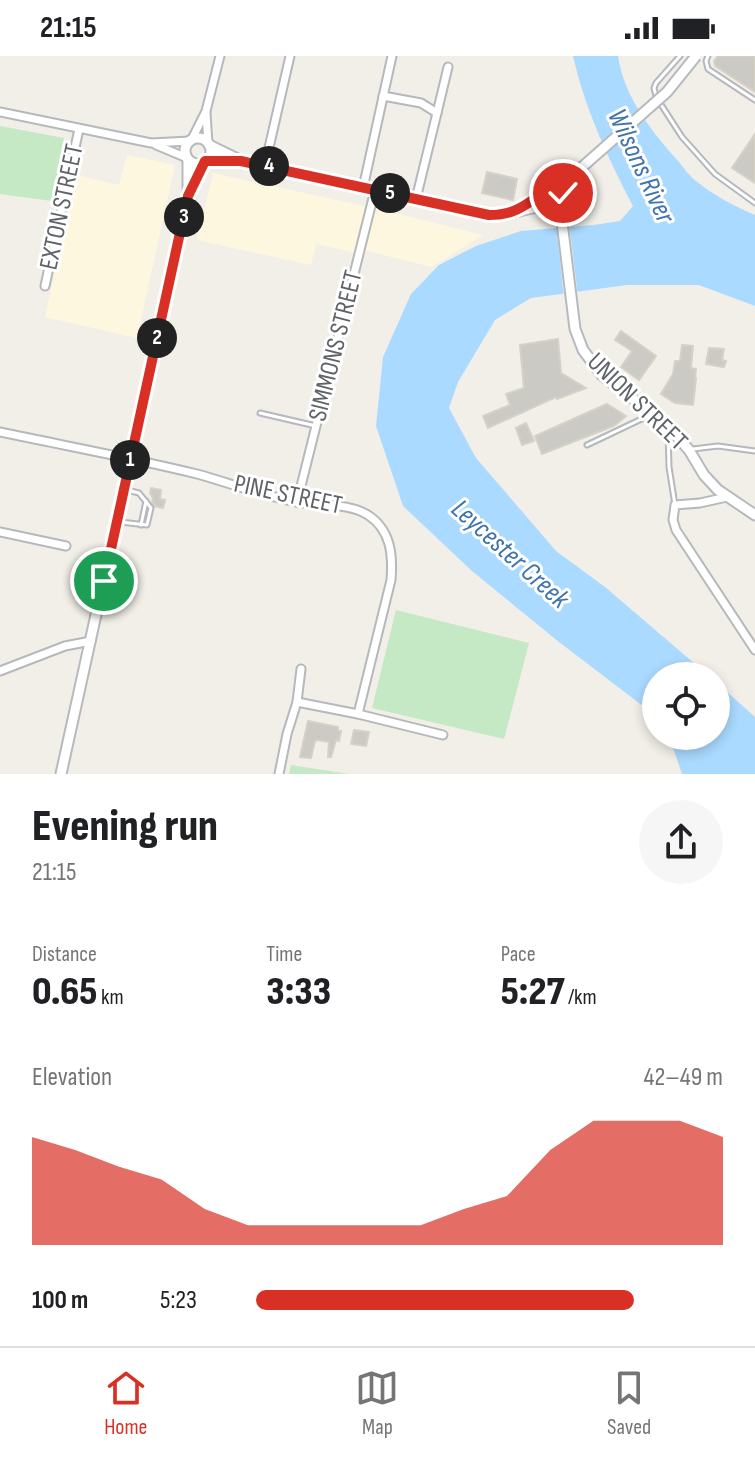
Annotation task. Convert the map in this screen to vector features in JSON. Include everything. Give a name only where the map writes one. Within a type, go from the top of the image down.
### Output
[{"type":"main road","points":[[188,159],[196,164],[241,161],[265,165],[489,215],[507,214],[521,209],[572,176],[667,92],[696,56]]},
{"type":"main road","points":[[61,774],[188,196],[188,159],[185,150],[190,141],[199,139],[241,161]]},
{"type":"main road","points":[[188,196],[210,154],[208,144]]},
{"type":"main road","points":[[558,204],[572,176]]},
{"type":"main road","points":[[551,189],[560,189],[558,204]]},
{"type":"main road","name":"UNION STREET","points":[[551,189],[545,198],[558,204],[575,329],[583,350],[602,375],[668,426],[689,450],[710,483],[755,515]]},
{"type":"main road","points":[[521,209],[558,204]]},
{"type":"street","points":[[151,143],[190,141],[206,111],[220,56]]},
{"type":"street","points":[[265,165],[290,56]]},
{"type":"street","points":[[363,188],[392,56]]},
{"type":"street","points":[[416,199],[448,67]]},
{"type":"street","points":[[383,96],[421,103],[437,113]]},
{"type":"street","points":[[206,111],[208,144]]},
{"type":"street","points":[[0,112],[151,143],[188,159]]},
{"type":"street","name":"EXTON STREET","points":[[45,286],[79,129]]},
{"type":"street","name":"SIMMONS STREET","points":[[297,502],[375,190]]},
{"type":"street","name":"PINE STREET","points":[[0,432],[198,475],[297,502],[353,508],[378,523],[386,533],[390,548],[391,580],[358,714]]},
{"type":"street","points":[[727,497],[675,505],[673,520],[676,530],[755,650]]},
{"type":"street","points":[[0,532],[66,546]]},
{"type":"street","points":[[0,671],[65,646],[91,641]]},
{"type":"street","points":[[279,774],[297,702],[301,669]]},
{"type":"street","points":[[297,702],[443,735]]},
{"type":"lane","points":[[680,56],[654,88],[664,112],[715,174],[755,203]]},
{"type":"lane","points":[[707,58],[708,69],[755,100]]},
{"type":"lane","points":[[260,413],[316,426]]},
{"type":"lane","points":[[587,445],[653,413]]},
{"type":"lane","points":[[668,426],[670,477],[675,505]]},
{"type":"lane","points":[[689,450],[718,446],[755,451]]},
{"type":"lane","points":[[116,521],[147,525],[151,508],[139,493],[124,489]]},
{"type":"shaded area","points":[[127,155],[175,165],[137,338],[45,317],[76,175],[119,185]]},
{"type":"shaded area","points":[[213,173],[483,235],[432,267],[367,251],[352,252],[316,244],[311,265],[197,240]]},
{"type":"green space","points":[[0,126],[64,138],[52,201],[0,194]]},
{"type":"green space","points":[[396,610],[529,643],[504,739],[372,708]]},
{"type":"green space","points":[[291,765],[349,774],[289,774]]},
{"type":"water","points":[[573,56],[618,56],[633,100],[659,139],[689,174],[716,195],[755,215],[755,306],[699,285],[627,285],[531,298],[495,320],[458,382],[449,408],[476,458],[556,551],[605,587],[693,662],[642,662],[642,705],[472,571],[403,506],[376,426],[383,357],[411,294],[439,265],[476,246],[521,231],[620,221],[633,206],[598,133]]},
{"type":"water","points":[[730,695],[755,717],[755,774],[682,774],[674,750],[730,750]]},
{"type":"pier","points":[[569,223],[578,296],[564,298],[556,224]]},
{"type":"building","points":[[718,56],[755,56],[755,92],[715,66]]},
{"type":"building","points":[[755,134],[755,183],[732,168]]},
{"type":"building","points":[[487,172],[517,179],[513,200],[482,193]]},
{"type":"building","points":[[621,331],[656,356],[639,380],[621,367],[632,351],[615,340]]},
{"type":"building","points":[[558,339],[561,373],[586,388],[556,397],[488,428],[483,416],[510,405],[506,394],[524,388],[520,345]]},
{"type":"building","points":[[682,345],[693,346],[691,368],[696,369],[696,378],[693,405],[675,403],[661,394],[673,374],[675,361],[680,361]]},
{"type":"building","points":[[709,348],[724,349],[724,367],[706,364]]},
{"type":"building","points":[[607,404],[626,416],[614,426],[542,454],[535,436]]},
{"type":"building","points":[[526,423],[534,441],[522,445],[516,428]]},
{"type":"building","points":[[151,488],[161,490],[160,499],[165,500],[163,508],[152,502]]},
{"type":"building","points":[[308,721],[338,727],[341,731],[331,757],[328,757],[329,742],[318,740],[315,741],[311,758],[300,757]]},
{"type":"building","points":[[354,730],[369,732],[366,746],[351,744]]},
{"type":"route","points":[[104,581],[188,196],[205,161],[241,161],[489,215],[521,209],[552,187],[563,193]]},
{"type":"water label","name":"Wilsons River","points":[[641,166]]},
{"type":"water label","name":"Leycester Creek","points":[[510,554]]}]
